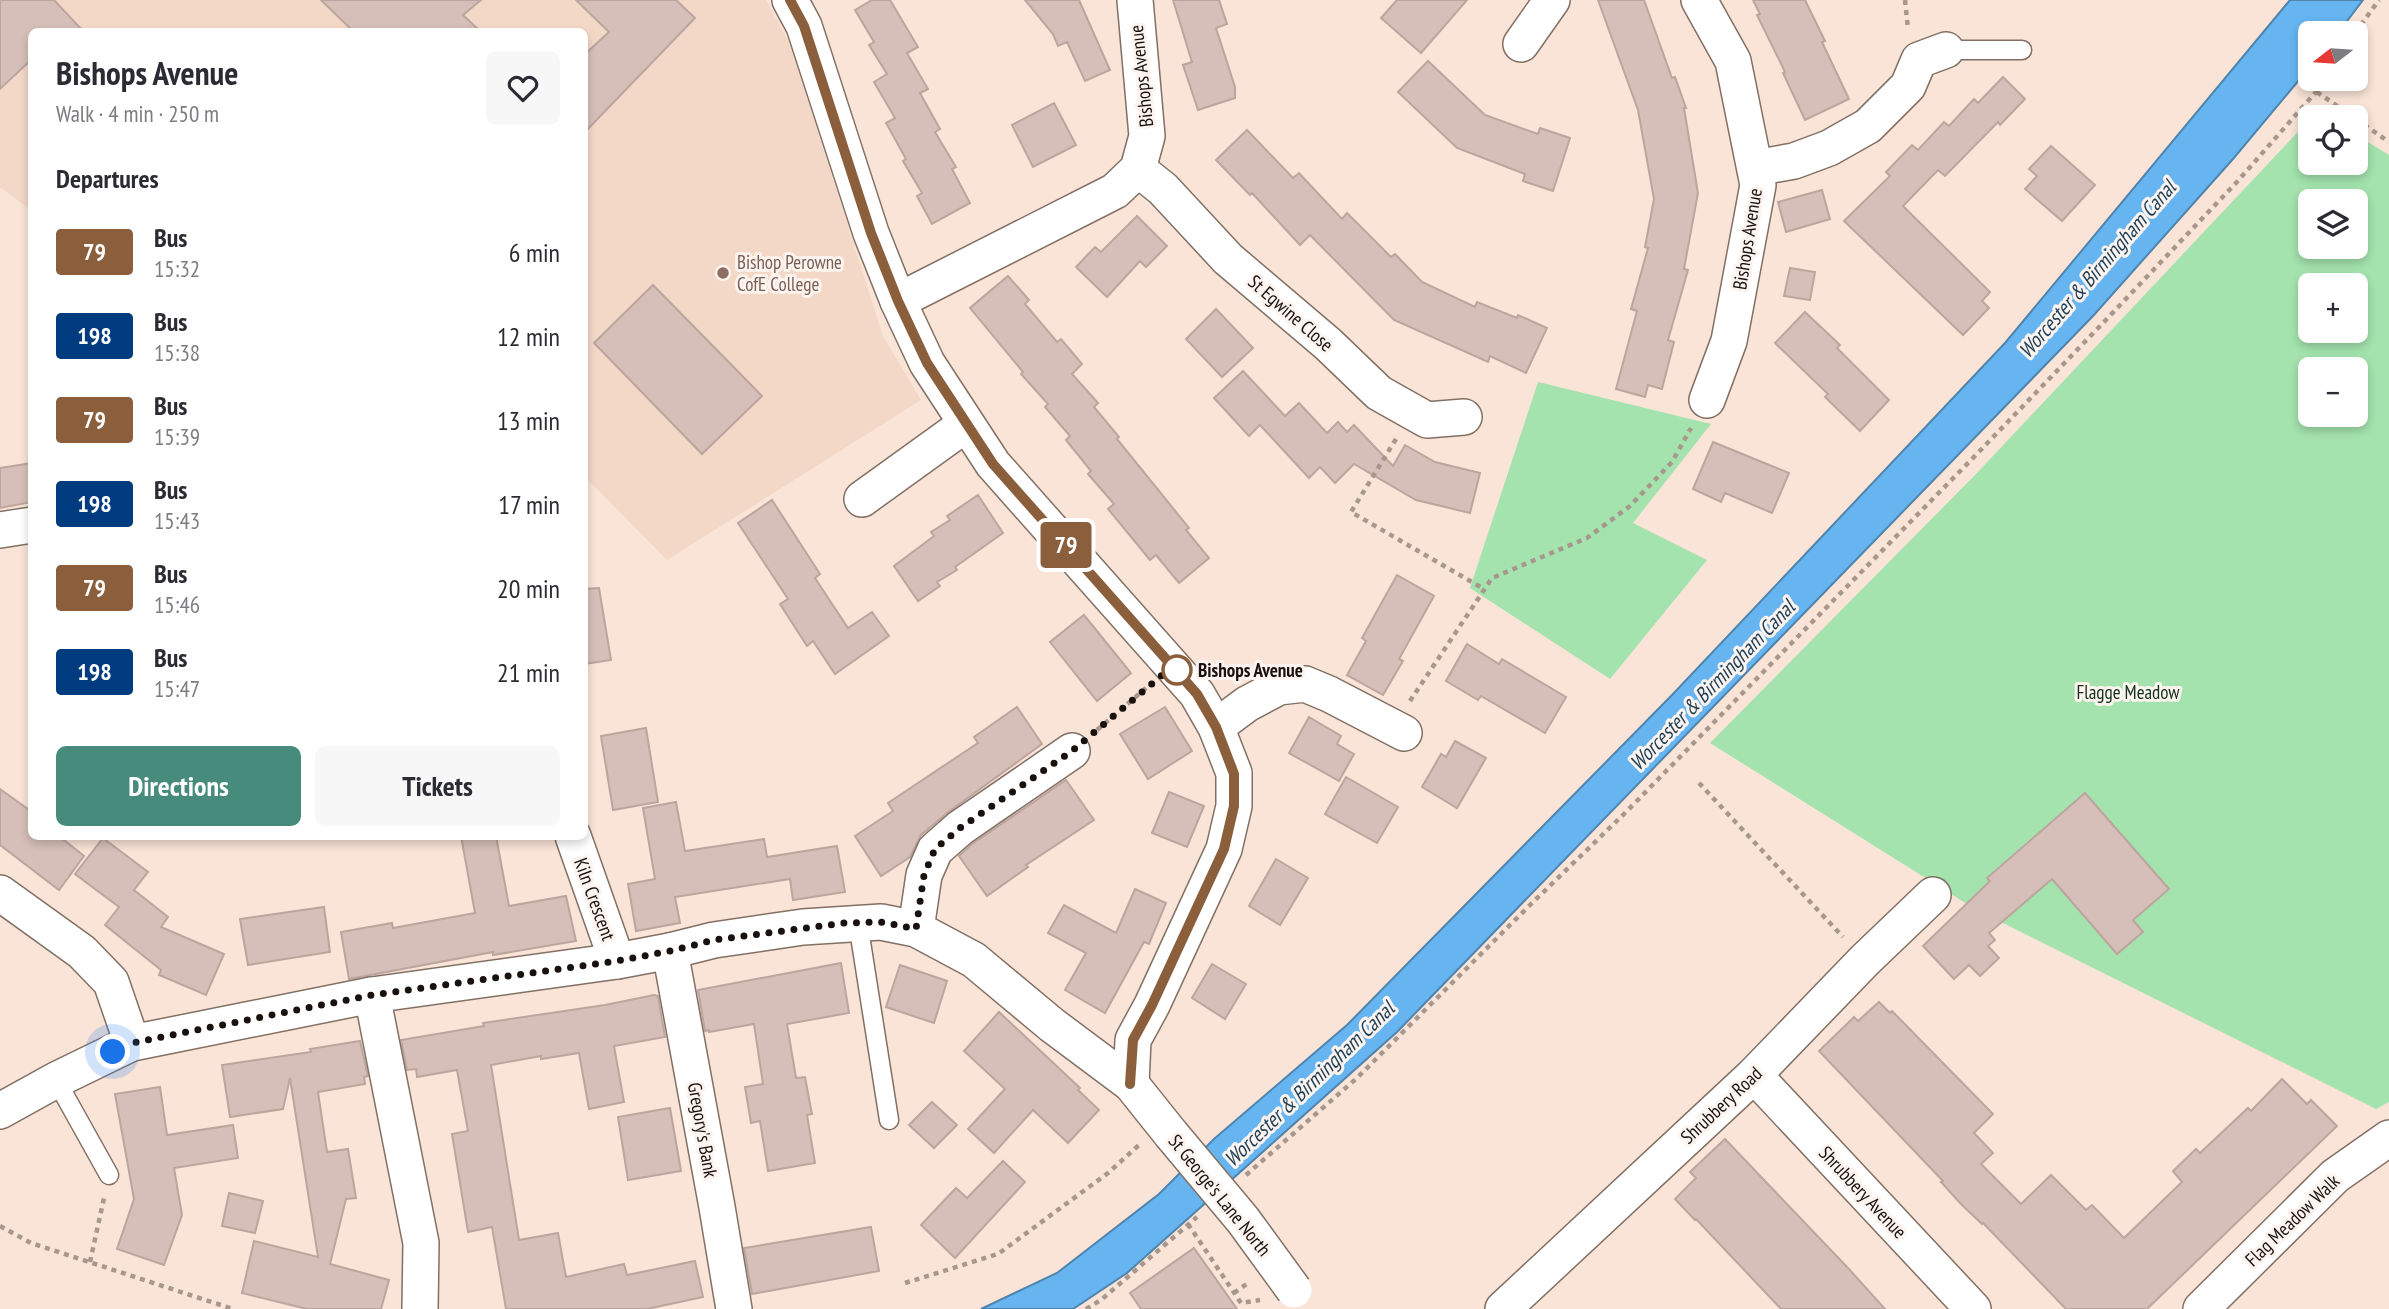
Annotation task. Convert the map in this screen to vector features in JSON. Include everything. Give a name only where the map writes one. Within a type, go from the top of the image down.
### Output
[{"type":"street","points":[[790,0],[804,26],[871,233],[898,301],[927,363],[993,464],[1197,694],[1216,727],[1234,774],[1234,806],[1224,849],[1133,1040],[1130,1084]]},
{"type":"street","name":"Bishops Avenue","points":[[1135,0],[1147,136],[1138,169]]},
{"type":"street","points":[[1521,44],[1552,0]]},
{"type":"street","name":"Bishops Avenue","points":[[1699,0],[1733,61],[1758,185],[1729,341],[1707,400]]},
{"type":"street","points":[[1755,168],[1794,161],[1829,148],[1868,126],[1908,86],[1919,60],[1946,50]]},
{"type":"street","points":[[898,301],[1115,191],[1138,169]]},
{"type":"street","name":"St Egwine Close","points":[[1138,169],[1163,189],[1228,259],[1328,344],[1379,393],[1427,420],[1464,417]]},
{"type":"street","points":[[862,499],[966,424]]},
{"type":"street","points":[[0,530],[28,526]]},
{"type":"street","points":[[1216,727],[1247,704],[1279,687],[1305,684],[1398,730]]},
{"type":"street","points":[[916,929],[924,875],[935,849],[960,828],[1072,751]]},
{"type":"street","name":"Kiln Crescent","points":[[574,840],[617,961]]},
{"type":"street","name":"Shrubbery Road","points":[[1503,1309],[1754,1074],[1933,895]]},
{"type":"street","points":[[4,905],[82,952],[111,982],[132,1043]]},
{"type":"street","points":[[0,1111],[132,1043],[372,995],[617,961],[714,940],[803,927],[881,922],[916,929],[974,960],[1130,1084]]},
{"type":"street","name":"Gregory's Bank","points":[[670,951],[718,1207],[734,1309]]},
{"type":"street","points":[[372,995],[421,1243],[420,1309]]},
{"type":"street","name":"Shrubbery Avenue","points":[[1754,1074],[1973,1309]]},
{"type":"street","name":"St George's Lane North","points":[[1130,1084],[1243,1220],[1289,1303]]},
{"type":"street","name":"Flag Meadow Walk","points":[[2201,1309],[2335,1176],[2389,1138]]},
{"type":"lane","points":[[1946,50],[2022,50]]},
{"type":"lane","points":[[858,923],[888,1120]]},
{"type":"lane","points":[[56,1080],[108,1175]]},
{"type":"path","points":[[2364,21],[2379,0]]},
{"type":"path","points":[[1237,1182],[1357,1078],[1623,814],[2094,333],[2235,184],[2316,92],[2335,105]]},
{"type":"path","points":[[2368,128],[2389,142]]},
{"type":"path","points":[[1398,730],[1492,578],[1587,538],[1630,506],[1672,462],[1707,400]]},
{"type":"path","points":[[1412,412],[1351,512],[1485,589]]},
{"type":"path","points":[[1072,751],[1173,666]]},
{"type":"path","points":[[1699,783],[1866,960]]},
{"type":"path","points":[[905,1283],[998,1254],[1167,1129]]},
{"type":"path","points":[[90,1262],[108,1175]]},
{"type":"path","points":[[1086,1309],[1101,1300],[1198,1216]]},
{"type":"path","points":[[1188,1224],[1241,1303],[1260,1300],[1289,1303]]},
{"type":"path","points":[[0,1226],[31,1243],[233,1309]]},
{"type":"path","points":[[1234,1293],[1241,1288]]},
{"type":"shaded area","name":"Bishop Perowne CofE College","points":[[0,0],[766,0],[790,44],[883,336],[921,400],[667,560],[588,480],[588,28],[28,28],[28,208],[0,187]]},
{"type":"green space","name":"Flagge Meadow","points":[[2298,132],[2298,175],[2368,175],[2368,142],[2389,155],[2389,1102],[2376,1109],[1975,909],[1710,743],[1976,474]]},
{"type":"green space","points":[[1538,382],[1711,424],[1633,523],[1707,560],[1610,679],[1470,588]]},
{"type":"water","name":"Worcester & Birmingham Canal","points":[[2290,0],[2363,0],[2347,21],[2298,21],[2298,81],[2233,159],[2093,316],[1397,1032],[1127,1273],[1073,1309],[981,1309],[1057,1273],[1159,1194],[1214,1139],[1347,1025],[1672,695],[2005,343]]},
{"type":"building","points":[[0,0],[54,0],[80,28],[28,28],[28,63],[0,89]]},
{"type":"building","points":[[321,0],[481,0],[463,15],[477,28],[350,28]]},
{"type":"building","points":[[576,0],[676,0],[695,18],[588,129],[588,51],[609,32]]},
{"type":"building","points":[[872,0],[890,0],[918,47],[907,53],[928,89],[920,93],[940,129],[935,132],[956,167],[952,169],[970,203],[932,224],[917,196],[922,193],[903,161],[906,159],[886,123],[895,118],[874,82],[887,74],[869,45],[874,42],[855,10]]},
{"type":"building","points":[[1025,0],[1079,0],[1110,70],[1085,81],[1067,42],[1058,46],[1053,34]]},
{"type":"building","points":[[1173,0],[1219,0],[1227,24],[1216,28],[1235,87],[1235,98],[1198,110],[1183,65],[1192,62]]},
{"type":"building","points":[[1397,0],[1467,0],[1421,53],[1381,18]]},
{"type":"building","points":[[1598,0],[1644,0],[1672,78],[1675,77],[1686,108],[1698,193],[1684,269],[1688,270],[1668,340],[1674,342],[1662,389],[1648,385],[1645,397],[1616,389],[1637,311],[1631,309],[1648,248],[1645,247],[1654,199],[1638,110]]},
{"type":"building","points":[[1753,0],[1805,0],[1849,99],[1805,120],[1757,15],[1760,14]]},
{"type":"building","points":[[1428,61],[1485,115],[1538,134],[1540,128],[1570,138],[1553,191],[1523,181],[1525,174],[1457,148],[1398,92]]},
{"type":"building","points":[[2003,77],[2025,99],[2000,125],[1998,122],[1945,176],[1938,170],[1903,206],[1990,292],[1982,301],[1989,308],[1963,335],[1844,221],[1890,176],[1886,172],[1912,145],[1918,150],[1944,122],[1949,126],[1974,99],[1978,103]]},
{"type":"building","points":[[1054,103],[1076,145],[1033,167],[1012,125]]},
{"type":"building","points":[[1247,130],[1293,178],[1299,173],[1342,219],[1347,213],[1391,257],[1395,254],[1422,282],[1475,307],[1477,302],[1547,328],[1526,373],[1490,356],[1488,362],[1394,320],[1310,235],[1300,245],[1252,193],[1250,195],[1216,160]]},
{"type":"building","points":[[2051,146],[2095,185],[2062,221],[2025,189],[2037,176],[2029,169]]},
{"type":"building","points":[[1822,190],[1830,219],[1786,232],[1778,202]]},
{"type":"building","points":[[1137,216],[1167,246],[1146,267],[1140,261],[1107,297],[1076,267],[1095,247],[1101,252]]},
{"type":"building","points":[[1790,268],[1815,272],[1810,300],[1784,296]]},
{"type":"building","points":[[1008,276],[1029,300],[1025,304],[1057,342],[1061,339],[1082,364],[1072,374],[1098,403],[1094,407],[1189,528],[1186,530],[1209,558],[1179,583],[1156,555],[1150,560],[1108,509],[1114,504],[1088,474],[1091,471],[1066,440],[1070,436],[1045,407],[1048,404],[1021,374],[1023,372],[970,308]]},
{"type":"building","points":[[653,285],[762,396],[702,454],[594,343]]},
{"type":"building","points":[[1216,309],[1253,348],[1222,377],[1186,339]]},
{"type":"building","points":[[1805,312],[1840,345],[1837,348],[1889,400],[1860,431],[1825,397],[1828,394],[1775,343]]},
{"type":"building","points":[[1243,371],[1285,416],[1299,403],[1327,433],[1338,422],[1347,432],[1354,425],[1393,466],[1405,445],[1435,462],[1480,473],[1470,513],[1416,500],[1354,464],[1335,483],[1320,467],[1309,478],[1260,425],[1249,436],[1214,398]]},
{"type":"building","points":[[1713,442],[1789,473],[1772,513],[1725,493],[1721,502],[1693,489]]},
{"type":"building","points":[[28,464],[28,503],[0,508],[0,468]]},
{"type":"building","points":[[978,495],[1003,533],[955,567],[957,570],[937,582],[940,586],[918,601],[894,566],[934,536],[931,532],[950,520],[947,516]]},
{"type":"building","points":[[772,500],[820,574],[815,578],[848,628],[872,612],[889,636],[835,674],[813,641],[807,646],[780,604],[788,599],[738,523]]},
{"type":"building","points":[[1397,575],[1434,596],[1399,659],[1403,661],[1383,695],[1347,675],[1366,641],[1362,638]]},
{"type":"building","points":[[599,588],[611,660],[588,663],[588,589]]},
{"type":"building","points":[[1084,615],[1131,673],[1097,701],[1050,642]]},
{"type":"building","points":[[1467,644],[1499,664],[1502,659],[1566,697],[1545,733],[1481,696],[1478,700],[1446,681]]},
{"type":"building","points":[[1017,707],[1042,744],[947,813],[921,835],[910,857],[881,876],[855,836],[893,811],[888,803],[978,743],[974,737]]},
{"type":"building","points":[[1165,707],[1192,751],[1148,779],[1120,734]]},
{"type":"building","points":[[1309,717],[1341,736],[1337,744],[1354,754],[1339,781],[1289,753]]},
{"type":"building","points":[[646,728],[658,802],[613,810],[601,736]]},
{"type":"building","points":[[1455,741],[1486,758],[1457,808],[1422,787],[1441,754],[1446,757]]},
{"type":"building","points":[[1346,777],[1398,807],[1377,843],[1325,814]]},
{"type":"building","points":[[1066,780],[1094,820],[1026,865],[1028,867],[987,896],[959,856],[972,844]]},
{"type":"building","points":[[0,789],[28,809],[28,840],[64,840],[84,856],[59,890],[0,845]]},
{"type":"building","points":[[1169,792],[1204,806],[1187,847],[1152,833]]},
{"type":"building","points":[[2085,793],[2169,889],[2133,920],[2143,932],[2117,954],[2052,879],[1989,933],[1995,940],[1988,946],[1999,958],[1980,976],[1969,965],[1954,979],[1923,946],[1990,881],[1987,878]]},
{"type":"building","points":[[676,802],[685,851],[764,839],[767,857],[837,846],[845,892],[793,900],[790,879],[675,897],[680,923],[636,931],[628,884],[655,879],[643,808]]},
{"type":"building","points":[[101,840],[106,840],[148,872],[134,890],[168,917],[161,927],[224,954],[206,995],[159,975],[161,970],[105,925],[119,907],[75,874]]},
{"type":"building","points":[[462,840],[497,840],[509,906],[566,896],[576,941],[493,955],[493,952],[349,979],[341,932],[392,923],[393,928],[475,913]]},
{"type":"building","points":[[1276,859],[1308,878],[1280,925],[1249,906]]},
{"type":"building","points":[[1135,889],[1166,903],[1149,944],[1144,942],[1105,1013],[1065,990],[1086,953],[1048,933],[1064,905],[1116,933]]},
{"type":"building","points":[[324,907],[330,952],[248,965],[240,919]]},
{"type":"building","points":[[841,963],[849,1013],[787,1024],[796,1078],[805,1077],[812,1114],[807,1115],[815,1163],[768,1171],[760,1121],[751,1123],[745,1087],[763,1084],[754,1024],[705,1031],[698,990]]},
{"type":"building","points":[[1212,964],[1246,984],[1225,1019],[1192,998]]},
{"type":"building","points":[[900,965],[947,981],[934,1023],[886,1007]]},
{"type":"building","points":[[658,996],[665,1037],[614,1046],[624,1102],[589,1109],[579,1053],[541,1059],[541,1056],[491,1065],[519,1240],[558,1233],[566,1277],[624,1264],[627,1275],[695,1261],[703,1297],[647,1309],[506,1309],[492,1227],[468,1232],[452,1134],[468,1131],[457,1070],[417,1077],[416,1069],[407,1070],[401,1040],[484,1026],[483,1023]]},
{"type":"building","points":[[1879,1002],[1890,1013],[1892,1011],[1993,1114],[1974,1133],[1993,1153],[1981,1164],[2021,1204],[2051,1175],[2086,1210],[2092,1205],[2124,1238],[2182,1182],[2173,1171],[2196,1149],[2200,1153],[2248,1108],[2251,1111],[2282,1079],[2307,1104],[2311,1100],[2337,1126],[2147,1309],[2066,1309],[1983,1223],[1961,1204],[1941,1182],[1943,1181],[1819,1051],[1854,1017],[1858,1021]]},
{"type":"building","points":[[999,1012],[1080,1088],[1078,1090],[1099,1110],[1068,1143],[1033,1110],[994,1153],[968,1129],[1005,1089],[964,1051]]},
{"type":"building","points":[[360,1041],[368,1076],[364,1077],[365,1084],[318,1092],[327,1152],[348,1149],[356,1198],[346,1199],[330,1264],[389,1280],[381,1309],[307,1309],[242,1293],[254,1241],[318,1257],[290,1078],[283,1109],[230,1117],[222,1065],[311,1052],[310,1049]]},
{"type":"building","points":[[160,1087],[167,1135],[233,1125],[238,1158],[174,1168],[182,1215],[164,1265],[117,1249],[134,1199],[115,1094]]},
{"type":"building","points":[[932,1102],[957,1125],[934,1148],[909,1125]]},
{"type":"building","points":[[670,1108],[681,1171],[628,1180],[618,1117]]},
{"type":"building","points":[[1725,1139],[1885,1309],[1781,1309],[1675,1199],[1696,1178],[1690,1172]]},
{"type":"building","points":[[1003,1161],[1025,1182],[955,1258],[921,1225],[956,1188],[967,1198]]},
{"type":"building","points":[[229,1193],[263,1201],[255,1233],[222,1226]]},
{"type":"building","points":[[871,1227],[879,1271],[752,1294],[744,1248]]},
{"type":"building","points":[[1194,1248],[1237,1309],[1141,1309],[1130,1293]]},
{"type":"bus line","name":"79","points":[[790,0],[804,26],[871,233],[898,301],[927,363],[993,464],[1197,694],[1216,727],[1234,774],[1234,806],[1224,849],[1133,1040],[1130,1084]]},
{"type":"place","name":"Bishop Perowne CofE College","points":[[723,273]]},
{"type":"place","name":"Bishops Avenue","points":[[1177,670]]},
{"type":"route","points":[[113,1052],[132,1043],[372,995],[617,961],[714,940],[844,923],[881,922],[916,929],[924,875],[935,849],[960,828],[1072,751],[1173,666],[1177,670]]}]
